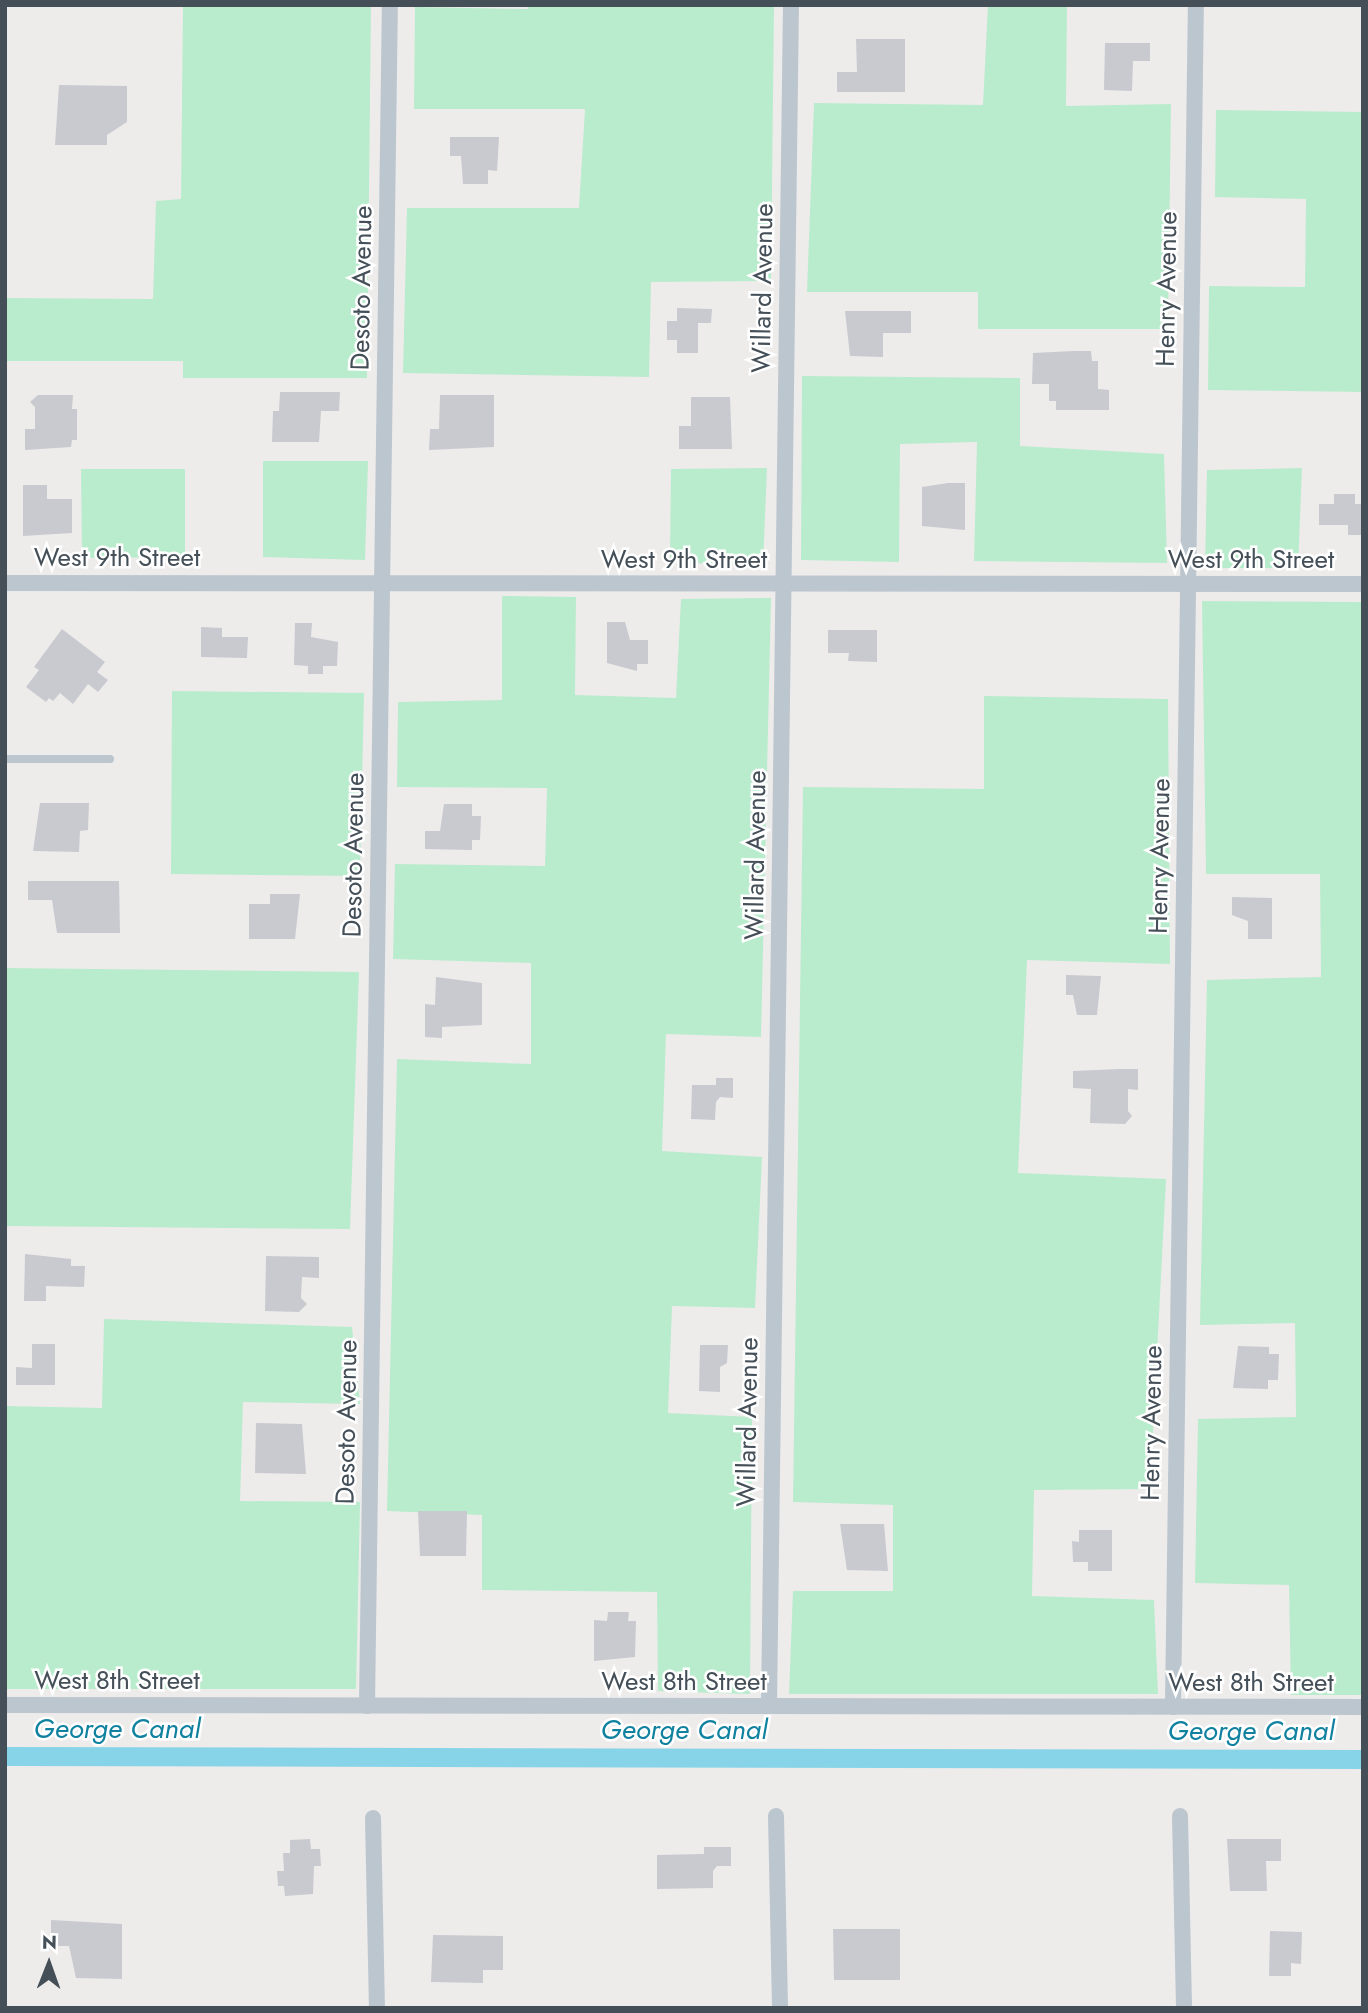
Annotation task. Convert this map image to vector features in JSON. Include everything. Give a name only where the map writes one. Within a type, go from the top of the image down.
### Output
[{"type":"street","name":"Desoto Avenue","points":[[368,1706],[390,5]]},
{"type":"street","name":"Willard Avenue","points":[[769,1706],[791,5]]},
{"type":"street","name":"Henry Avenue","points":[[1173,1707],[1196,5]]},
{"type":"street","name":"West 9th Street","points":[[5,583],[1363,584]]},
{"type":"street","name":"West 8th Street","points":[[5,1705],[1363,1707]]},
{"type":"street","points":[[775,1816],[780,2008]]},
{"type":"street","points":[[1180,1816],[1184,2008]]},
{"type":"street","points":[[373,1818],[377,2008]]},
{"type":"lane","points":[[5,759],[110,759]]},
{"type":"green space","points":[[183,5],[371,5],[367,378],[183,378],[183,361],[5,361],[5,298],[153,299],[156,201],[181,199]]},
{"type":"green space","points":[[529,5],[774,5],[771,281],[651,282],[649,377],[403,373],[407,208],[579,208],[585,109],[414,109],[415,7],[528,9]]},
{"type":"green space","points":[[988,5],[1067,5],[1066,106],[1171,104],[1168,329],[978,329],[978,292],[807,292],[814,103],[983,105]]},
{"type":"green space","points":[[1216,110],[1363,112],[1363,392],[1208,390],[1209,286],[1305,287],[1306,199],[1215,197]]},
{"type":"green space","points":[[802,376],[1020,378],[1020,446],[1164,454],[1167,563],[974,561],[977,442],[900,444],[899,562],[801,560]]},
{"type":"green space","points":[[263,461],[368,461],[365,560],[263,557]]},
{"type":"green space","points":[[767,468],[763,566],[670,562],[671,469]]},
{"type":"green space","points":[[1302,468],[1298,568],[1205,568],[1207,470]]},
{"type":"green space","points":[[81,469],[185,469],[185,557],[82,558]]},
{"type":"green space","points":[[502,596],[576,597],[575,695],[676,698],[681,599],[771,598],[761,1037],[666,1034],[662,1151],[762,1157],[755,1308],[672,1306],[668,1413],[752,1417],[750,1694],[658,1691],[657,1592],[482,1590],[482,1515],[387,1511],[397,1059],[531,1064],[531,963],[393,959],[395,864],[545,866],[547,788],[397,787],[398,702],[502,700]]},
{"type":"green space","points":[[1202,601],[1363,602],[1363,1695],[1291,1695],[1289,1585],[1195,1583],[1198,1419],[1296,1417],[1295,1323],[1200,1325],[1207,980],[1321,977],[1320,874],[1206,874]]},
{"type":"green space","points":[[172,691],[364,693],[360,876],[171,874]]},
{"type":"green space","points":[[984,696],[1168,699],[1170,964],[1027,960],[1018,1173],[1166,1179],[1150,1489],[1034,1490],[1032,1596],[1154,1600],[1158,1694],[789,1694],[793,1591],[893,1591],[893,1505],[793,1502],[803,787],[984,789]]},
{"type":"green space","points":[[5,968],[359,972],[350,1229],[5,1226]]},
{"type":"green space","points":[[104,1319],[352,1327],[360,1404],[243,1402],[240,1501],[360,1502],[356,1689],[5,1689],[5,1406],[102,1408]]},
{"type":"building","points":[[856,39],[905,39],[905,92],[837,92],[837,72],[857,72]]},
{"type":"building","points":[[1105,43],[1150,43],[1150,61],[1133,61],[1132,91],[1104,90]]},
{"type":"building","points":[[59,85],[127,86],[127,122],[107,135],[107,145],[55,145]]},
{"type":"building","points":[[450,137],[499,137],[497,171],[488,170],[488,184],[463,184],[461,156],[450,156]]},
{"type":"building","points":[[677,308],[712,309],[711,323],[698,323],[698,353],[677,353],[677,340],[667,340],[667,321],[677,321]]},
{"type":"building","points":[[845,311],[911,311],[911,333],[883,333],[883,357],[850,356]]},
{"type":"building","points":[[1091,351],[1092,361],[1098,361],[1098,389],[1109,390],[1109,410],[1056,410],[1056,401],[1049,401],[1049,384],[1032,384],[1033,353]]},
{"type":"building","points":[[280,392],[340,392],[339,411],[321,411],[319,442],[272,442],[273,411],[279,411]]},
{"type":"building","points":[[38,395],[73,395],[72,409],[77,409],[77,440],[72,440],[71,447],[25,450],[25,429],[35,429],[35,407],[30,402]]},
{"type":"building","points":[[440,395],[494,395],[494,447],[429,450],[430,429],[439,429]]},
{"type":"building","points":[[691,397],[730,397],[732,449],[679,449],[679,426],[691,426]]},
{"type":"building","points":[[965,483],[965,530],[922,526],[922,487]]},
{"type":"building","points":[[23,485],[47,485],[47,499],[72,499],[72,533],[23,536]]},
{"type":"building","points":[[1334,494],[1355,494],[1355,504],[1363,504],[1363,535],[1348,535],[1348,525],[1319,525],[1319,504],[1334,504]]},
{"type":"building","points":[[607,622],[625,622],[630,640],[648,640],[648,664],[637,664],[637,671],[607,663]]},
{"type":"building","points":[[295,623],[312,623],[311,637],[338,642],[337,666],[323,666],[323,674],[308,674],[308,666],[294,665]]},
{"type":"building","points":[[201,627],[222,628],[222,637],[248,637],[247,658],[201,657]]},
{"type":"building","points":[[62,629],[105,662],[97,672],[108,680],[98,692],[88,684],[73,704],[60,693],[53,701],[49,698],[46,702],[26,687],[39,670],[34,667]]},
{"type":"building","points":[[828,630],[877,630],[877,662],[848,661],[849,653],[828,653]]},
{"type":"building","points":[[40,803],[89,803],[88,830],[80,831],[79,852],[33,851]]},
{"type":"building","points":[[444,804],[472,804],[472,816],[481,816],[480,840],[472,840],[472,850],[425,849],[425,831],[440,831]]},
{"type":"building","points":[[28,881],[119,881],[120,933],[57,933],[52,900],[28,900]]},
{"type":"building","points":[[270,894],[300,894],[295,939],[249,939],[249,904],[270,904]]},
{"type":"building","points":[[1232,897],[1272,898],[1272,939],[1248,939],[1248,921],[1232,915]]},
{"type":"building","points":[[1066,975],[1101,976],[1097,1015],[1077,1015],[1073,995],[1066,995]]},
{"type":"building","points":[[436,977],[482,983],[482,1025],[442,1027],[442,1038],[425,1037],[425,1004],[435,1005]]},
{"type":"building","points":[[1138,1069],[1138,1090],[1128,1089],[1128,1111],[1132,1116],[1125,1124],[1090,1123],[1091,1089],[1073,1088],[1073,1071]]},
{"type":"building","points":[[716,1078],[733,1078],[733,1098],[720,1097],[716,1102],[715,1120],[691,1119],[692,1085],[716,1085]]},
{"type":"building","points":[[25,1254],[71,1259],[71,1266],[85,1266],[84,1287],[46,1286],[46,1301],[24,1301]]},
{"type":"building","points":[[266,1256],[319,1257],[319,1278],[302,1277],[301,1298],[307,1304],[299,1312],[265,1311]]},
{"type":"building","points":[[32,1344],[55,1344],[55,1385],[16,1385],[16,1367],[32,1368]]},
{"type":"building","points":[[700,1345],[728,1345],[727,1363],[720,1367],[720,1392],[699,1391]]},
{"type":"building","points":[[1238,1346],[1269,1347],[1269,1354],[1279,1354],[1278,1380],[1268,1380],[1268,1389],[1233,1388]]},
{"type":"building","points":[[256,1423],[302,1424],[306,1474],[255,1473]]},
{"type":"building","points":[[418,1511],[467,1511],[466,1556],[420,1556]]},
{"type":"building","points":[[840,1524],[884,1524],[888,1571],[847,1570]]},
{"type":"building","points":[[1079,1530],[1112,1530],[1112,1571],[1088,1571],[1088,1562],[1073,1562],[1072,1541],[1079,1542]]},
{"type":"building","points":[[608,1612],[629,1612],[628,1621],[636,1621],[635,1657],[594,1661],[594,1620],[607,1621]]},
{"type":"building","points":[[310,1839],[311,1849],[320,1849],[321,1866],[314,1866],[313,1894],[285,1896],[284,1886],[278,1886],[277,1871],[284,1871],[283,1853],[290,1853],[290,1840]]},
{"type":"building","points":[[1227,1839],[1281,1839],[1281,1861],[1266,1861],[1267,1891],[1230,1891]]},
{"type":"building","points":[[704,1847],[731,1847],[731,1866],[717,1866],[713,1871],[713,1888],[657,1889],[657,1855],[704,1854]]},
{"type":"building","points":[[51,1920],[122,1924],[122,1979],[76,1978],[69,1946],[51,1946]]},
{"type":"building","points":[[833,1929],[900,1929],[900,1980],[834,1980]]},
{"type":"building","points":[[1270,1931],[1302,1932],[1301,1964],[1291,1963],[1291,1976],[1269,1976]]},
{"type":"building","points":[[433,1935],[503,1936],[503,1970],[483,1970],[483,1983],[431,1982]]},
{"type":"waterway","name":"George Canal","points":[[5,1756],[1363,1759]]}]
